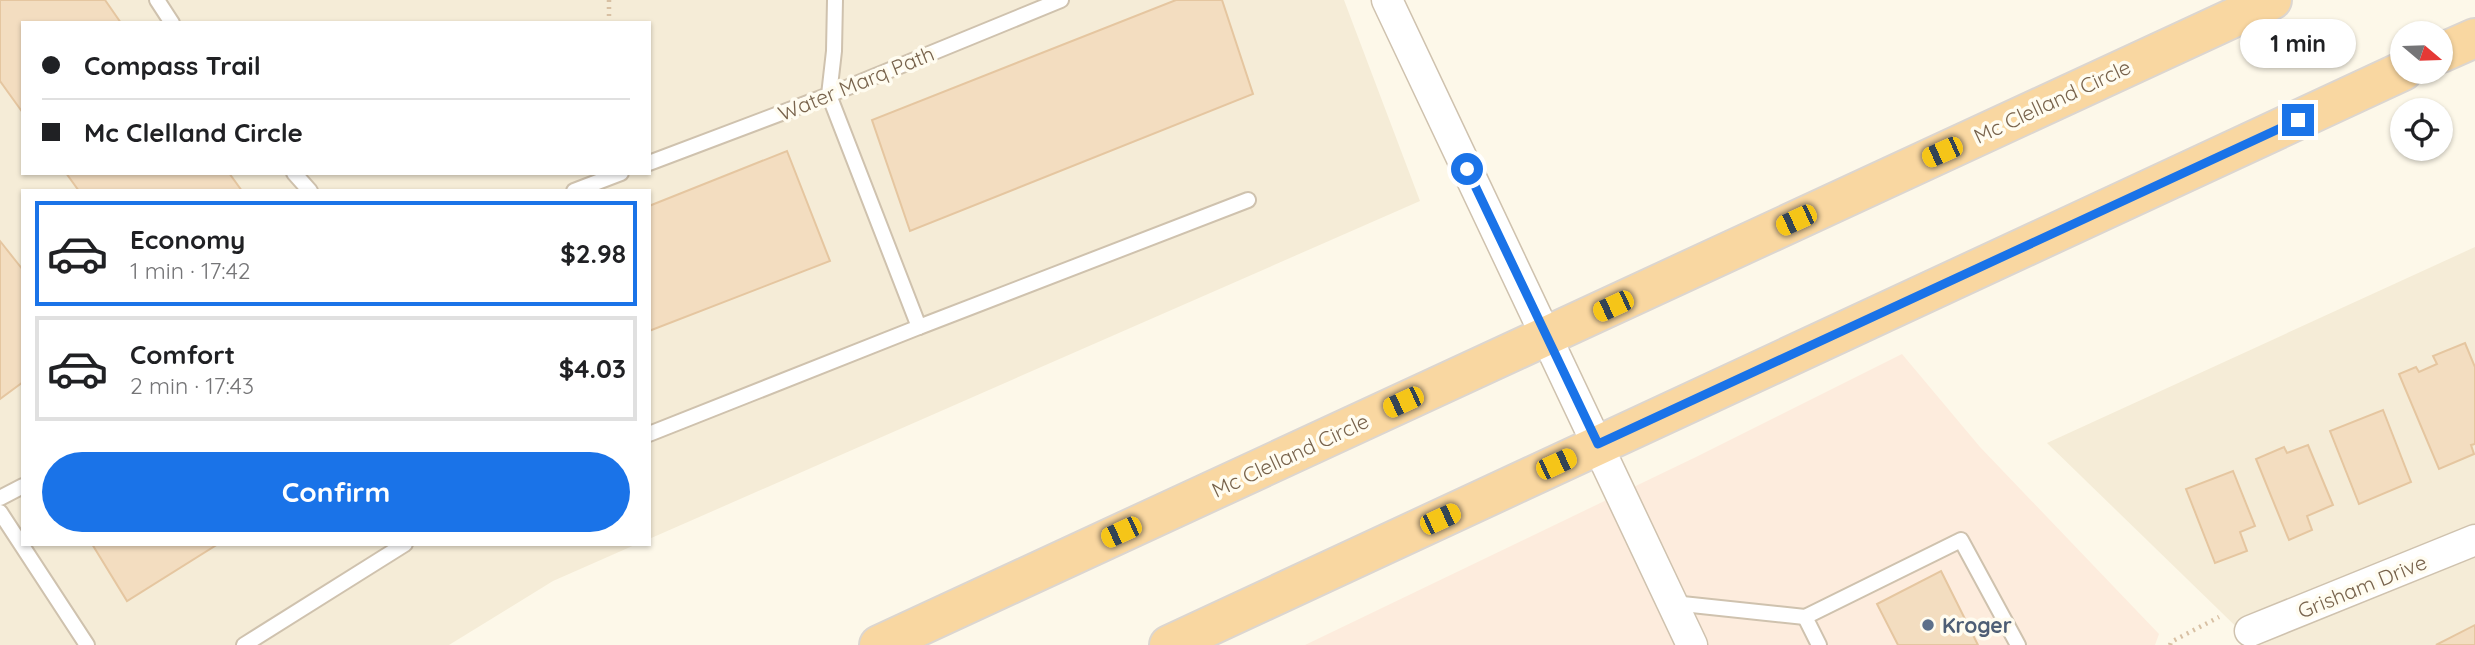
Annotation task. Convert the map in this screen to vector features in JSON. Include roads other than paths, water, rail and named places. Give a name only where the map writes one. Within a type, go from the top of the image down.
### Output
[{"type":"highway","name":"Mc Clelland Circle","points":[[879,645],[2272,0]]},
{"type":"highway","points":[[2454,47],[2475,37]]},
{"type":"highway","points":[[1169,645],[2390,77]]},
{"type":"street","points":[[1387,0],[1692,645]]},
{"type":"street","name":"Grisham Drive","points":[[2250,631],[2475,540]]},
{"type":"lane","points":[[157,0],[171,21]]},
{"type":"lane","points":[[835,0],[834,51],[829,95],[919,327]]},
{"type":"lane","points":[[1020,0],[1033,11]]},
{"type":"lane","name":"Water Marq Path","points":[[651,162],[829,95],[1061,0]]},
{"type":"lane","points":[[296,175],[308,189]]},
{"type":"lane","points":[[579,189],[616,175]]},
{"type":"lane","points":[[651,433],[1248,200]]},
{"type":"lane","points":[[0,498],[21,487]]},
{"type":"lane","points":[[0,512],[21,544]]},
{"type":"lane","points":[[1673,603],[1805,617],[1961,540],[2018,645]]},
{"type":"lane","points":[[22,546],[87,645]]},
{"type":"lane","points":[[244,645],[402,546]]},
{"type":"lane","points":[[1805,617],[1819,645]]},
{"type":"place","name":"Kroger","points":[[1928,625]]}]
